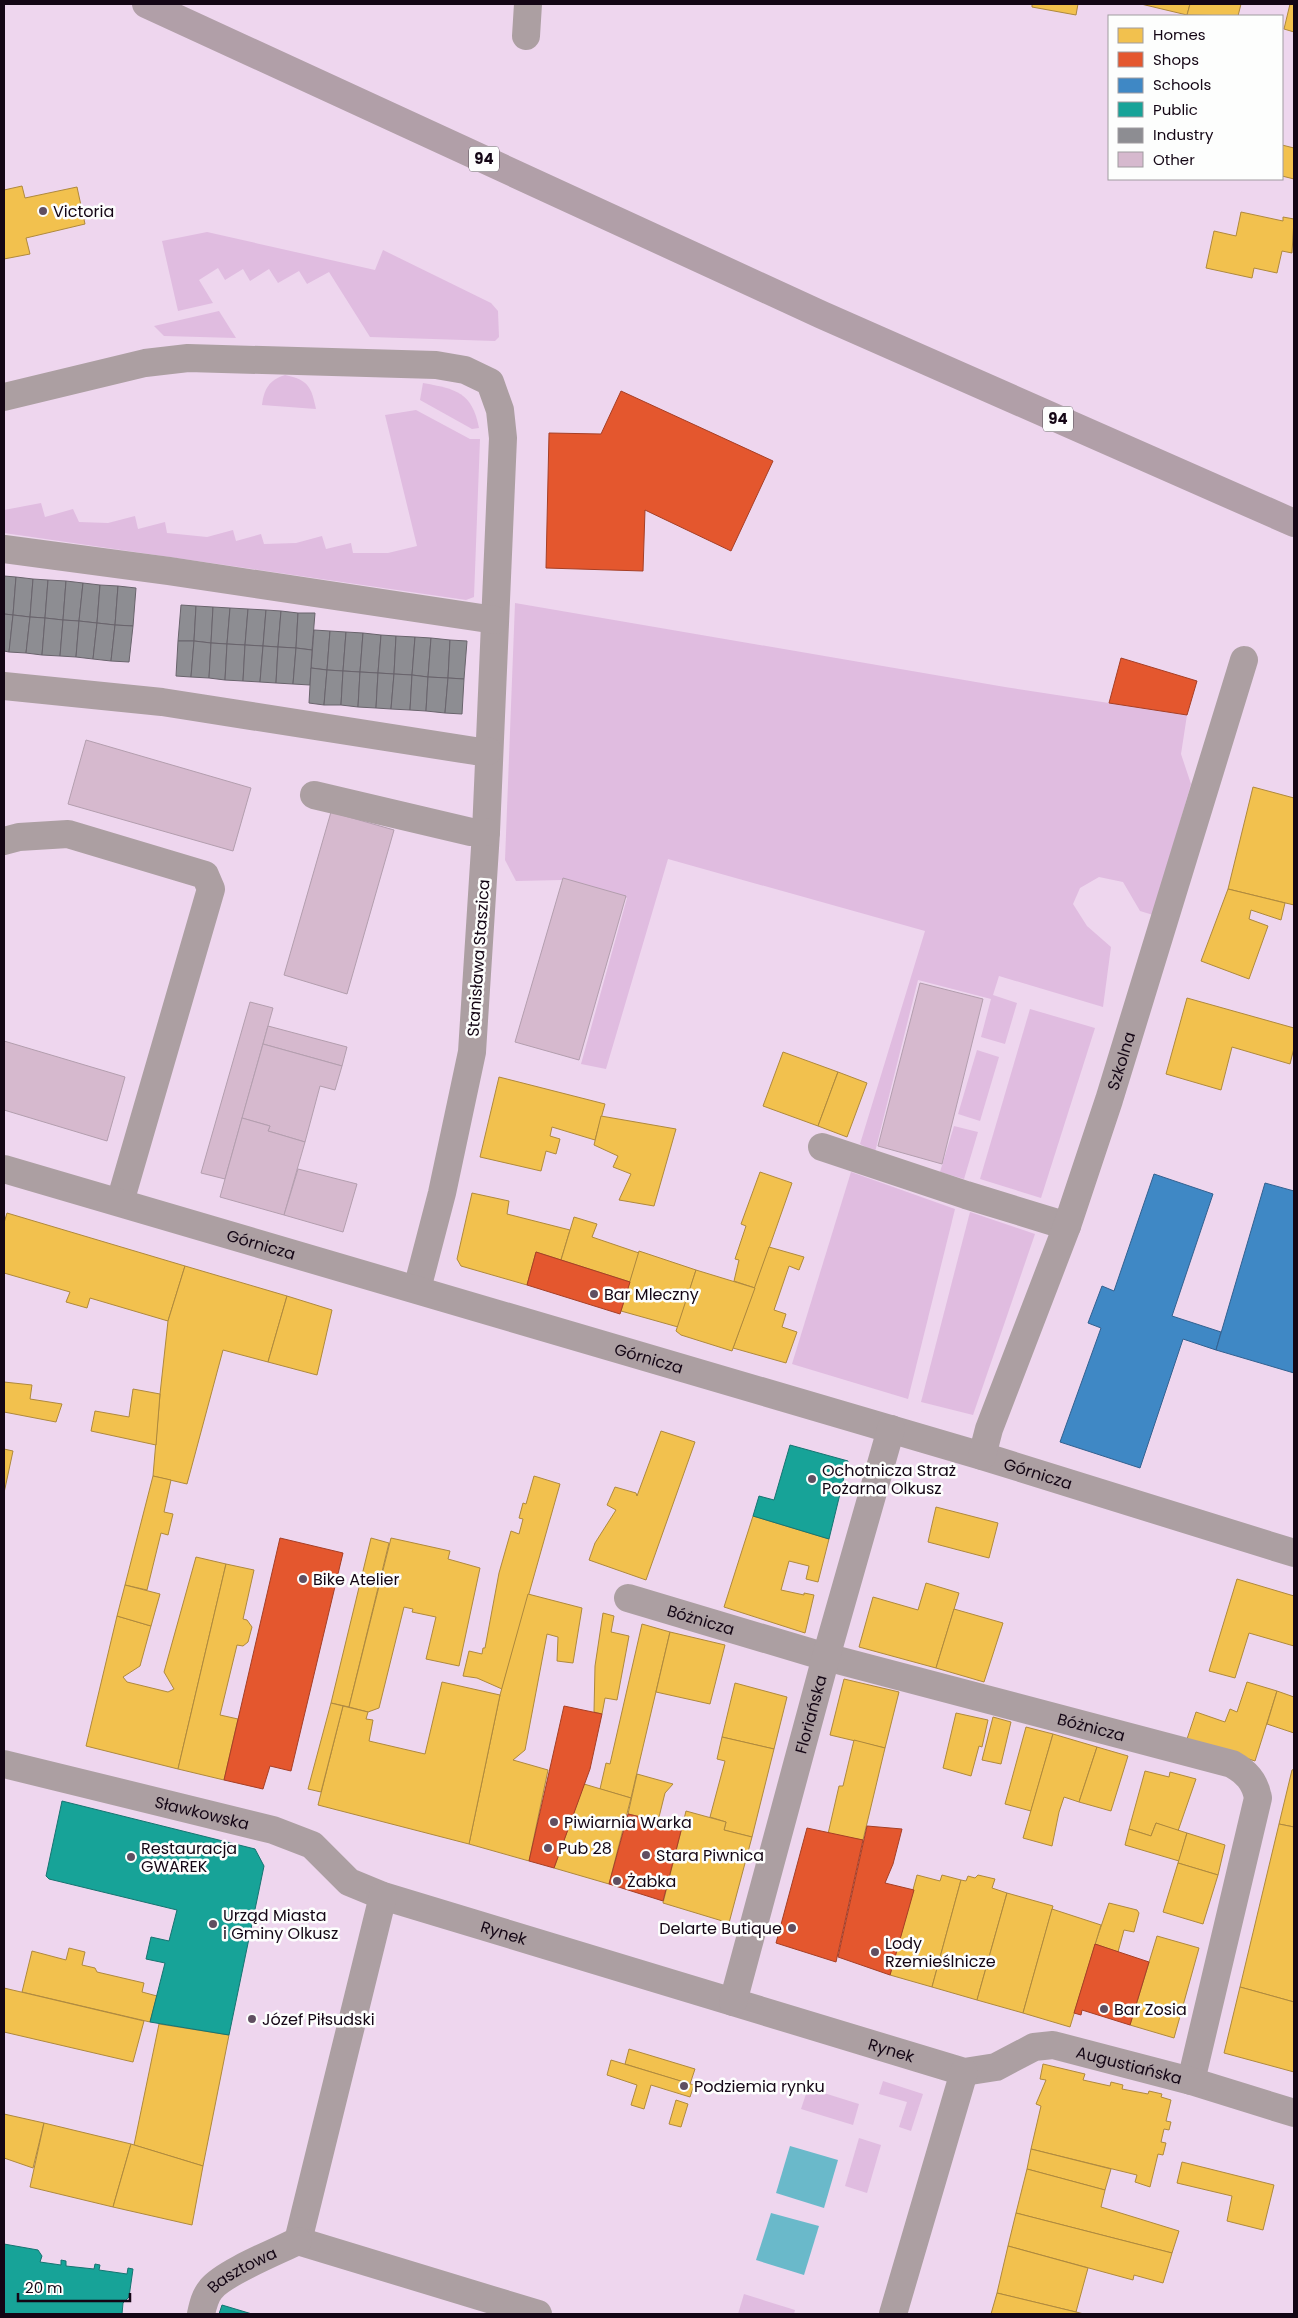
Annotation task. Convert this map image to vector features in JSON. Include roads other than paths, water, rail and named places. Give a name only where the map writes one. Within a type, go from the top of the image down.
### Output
[{"type":"main road","name":"94","points":[[146,4],[822,315],[1294,523]]},
{"type":"street","points":[[526,36],[528,4]]},
{"type":"street","name":"Stanisława Staszica","points":[[4,397],[145,363],[188,358],[436,365],[464,370],[490,382],[500,410],[503,438],[486,832],[472,1052],[442,1193],[417,1289]]},
{"type":"street","points":[[4,549],[169,571],[495,620]]},
{"type":"street","name":"Szkolna","points":[[982,1456],[989,1429],[1067,1226],[1109,1100],[1244,660]]},
{"type":"street","points":[[4,686],[162,702],[474,751],[488,751]]},
{"type":"street","points":[[314,795],[470,832],[486,832]]},
{"type":"street","points":[[4,840],[19,837],[68,834],[204,875],[211,890],[120,1202]]},
{"type":"street","points":[[822,1148],[1067,1226]]},
{"type":"street","name":"Górnicza","points":[[4,1169],[982,1456],[1294,1553]]},
{"type":"street","name":"Floriańska","points":[[733,2002],[826,1656],[891,1429]]},
{"type":"street","name":"Bóżnicza","points":[[628,1598],[826,1656],[1232,1764],[1244,1770],[1257,1788],[1258,1798],[1191,2081]]},
{"type":"street","name":"Sławkowska","points":[[4,1764],[288,1835],[312,1845],[349,1882],[383,1896]]},
{"type":"street","points":[[383,1896],[298,2241],[538,2314]]},
{"type":"street","name":"Rynek","points":[[383,1896],[964,2072]]},
{"type":"street","name":"Augustiańska","points":[[964,2072],[996,2067],[1034,2047],[1053,2045],[1191,2081],[1294,2113]]},
{"type":"street","points":[[893,2314],[964,2072]]},
{"type":"street","name":"Basztowa","points":[[201,2314],[205,2298],[212,2286],[232,2273],[298,2241]]},
{"type":"water","points":[[790,2146],[838,2160],[824,2208],[776,2193]]},
{"type":"water","points":[[771,2213],[819,2226],[804,2275],[756,2260]]},
{"type":"place","name":"Victoria","points":[[43,211]]},
{"type":"place","name":"Bar Mleczny","points":[[594,1294]]},
{"type":"place","name":"Ochotnicza Straż Pożarna Olkusz","points":[[812,1479]]},
{"type":"place","name":"Bike Atelier","points":[[303,1579]]},
{"type":"place","name":"Piwiarnia Warka","points":[[554,1822]]},
{"type":"place","name":"Pub 28","points":[[548,1848]]},
{"type":"place","name":"Stara Piwnica","points":[[646,1855]]},
{"type":"place","name":"Restauracja GWAREK","points":[[131,1857]]},
{"type":"place","name":"Żabka","points":[[617,1881]]},
{"type":"place","name":"Urząd Miasta i Gminy Olkusz","points":[[213,1924]]},
{"type":"place","name":"Delarte Butique","points":[[792,1928]]},
{"type":"place","name":"Lody Rzemieślnicze","points":[[875,1952]]},
{"type":"place","name":"Bar Zosia","points":[[1104,2009]]},
{"type":"place","name":"Józef Piłsudski","points":[[252,2019]]},
{"type":"place","name":"Podziemia rynku","points":[[684,2086]]}]
